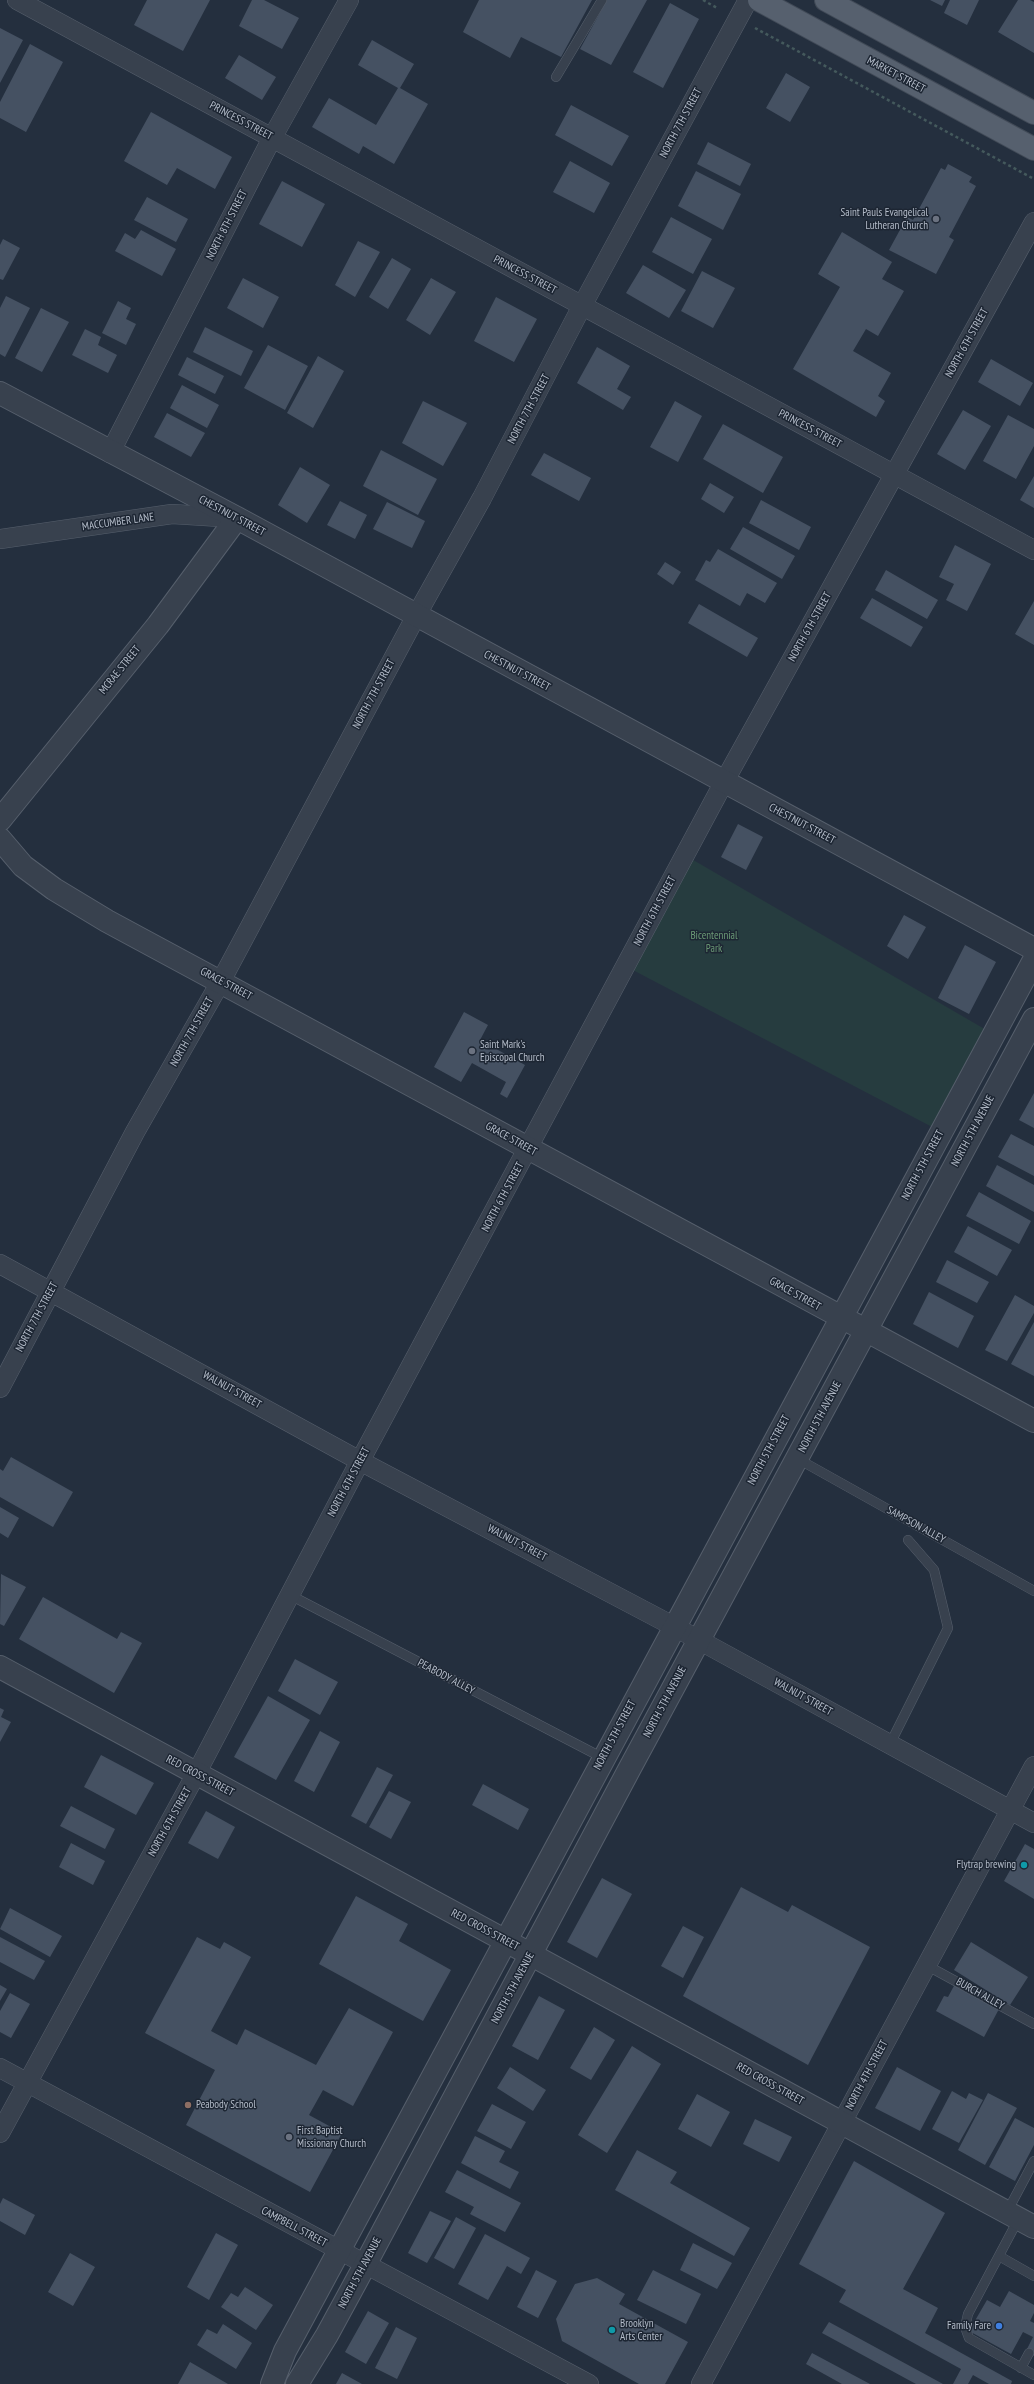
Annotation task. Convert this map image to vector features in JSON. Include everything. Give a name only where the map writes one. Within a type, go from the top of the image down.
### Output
[{"type":"main road","name":"MARKET STREET","points":[[759,0],[1034,149]]},
{"type":"main road","points":[[826,0],[1034,113]]},
{"type":"street","name":"PRINCESS STREET","points":[[17,0],[1034,550]]},
{"type":"street","name":"NORTH 8TH STREET","points":[[110,453],[272,138],[349,0]]},
{"type":"street","name":"NORTH 7TH STREET","points":[[0,1388],[135,1132],[220,981],[416,616],[482,498],[582,306],[748,0]]},
{"type":"street","name":"NORTH 6TH STREET","points":[[0,2133],[196,1774],[360,1461],[724,782],[893,474],[1034,222]]},
{"type":"street","name":"CHESTNUT STREET","points":[[0,393],[110,453],[237,518],[1034,949]]},
{"type":"street","name":"MACCUMBER LANE","points":[[1,540],[172,514],[237,518]]},
{"type":"street","name":"MCRAE STREET","points":[[0,820],[158,625],[237,518]]},
{"type":"street","name":"GRACE STREET","points":[[0,840],[23,866],[54,889],[107,921],[529,1148],[865,1332],[1034,1421]]},
{"type":"street","name":"NORTH 5TH STREET","points":[[506,1941],[674,1626],[1034,960]]},
{"type":"street","name":"NORTH 5TH AVENUE","points":[[297,2384],[327,2335],[365,2265],[699,1640],[1034,1019]]},
{"type":"street","name":"WALNUT STREET","points":[[0,1264],[360,1461],[674,1626],[1034,1823]]},
{"type":"street","name":"RED CROSS STREET","points":[[0,1667],[842,2123],[1023,2219]]},
{"type":"street","name":"NORTH 4TH STREET","points":[[701,2384],[1034,1766]]},
{"type":"street","points":[[272,2384],[285,2351],[506,1941]]},
{"type":"street","name":"CAMPBELL STREET","points":[[0,2068],[589,2384]]},
{"type":"lane","points":[[556,77],[602,0]]},
{"type":"lane","name":"SAMPSON ALLEY","points":[[798,1459],[1034,1591]]},
{"type":"lane","points":[[890,1744],[948,1628],[934,1570],[908,1540]]},
{"type":"lane","name":"PEABODY ALLEY","points":[[290,1595],[603,1758]]},
{"type":"lane","name":"BURCH ALLEY","points":[[926,1965],[1034,2024]]},
{"type":"lane","points":[[1034,2161],[1023,2219],[999,2256],[968,2314],[965,2327],[970,2338],[1034,2375]]},
{"type":"lane","points":[[999,2256],[1034,2276]]},
{"type":"lane","points":[[1021,2368],[1029,2353]]},
{"type":"path","points":[[703,0],[717,8]]},
{"type":"path","points":[[753,27],[1034,179]]},
{"type":"green space","name":"Bicentennial Park","points":[[688,857],[988,1031],[936,1129],[629,968]]},
{"type":"building","points":[[147,0],[210,0],[183,51],[134,25]]},
{"type":"building","points":[[252,0],[264,0],[299,18],[282,49],[239,26]]},
{"type":"building","points":[[479,0],[592,0],[561,57],[521,37],[510,58],[463,32]]},
{"type":"building","points":[[607,0],[647,0],[611,65],[580,49]]},
{"type":"building","points":[[930,0],[945,0],[942,6]]},
{"type":"building","points":[[950,0],[979,0],[967,25],[944,13]]},
{"type":"building","points":[[1018,0],[1030,0],[1034,2],[1034,53],[998,32]]},
{"type":"building","points":[[670,3],[699,19],[663,88],[633,72]]},
{"type":"building","points":[[0,28],[23,40],[0,83]]},
{"type":"building","points":[[372,40],[414,64],[400,88],[428,104],[394,164],[363,146],[359,154],[312,127],[329,98],[376,125],[398,88],[358,65]]},
{"type":"building","points":[[30,44],[63,62],[26,132],[0,118],[0,102]]},
{"type":"building","points":[[239,55],[276,77],[262,100],[225,78]]},
{"type":"building","points":[[786,73],[810,87],[790,122],[766,108]]},
{"type":"building","points":[[571,105],[629,136],[612,166],[555,135]]},
{"type":"building","points":[[151,112],[232,157],[215,189],[177,168],[167,185],[124,161]]},
{"type":"building","points":[[708,142],[751,164],[740,186],[697,164]]},
{"type":"building","points":[[570,161],[610,183],[594,213],[553,192]]},
{"type":"building","name":"Saint Pauls Evangelical Lutheran Church","points":[[948,164],[972,177],[969,182],[976,186],[949,237],[954,240],[936,274],[889,250],[907,217],[913,220],[941,168],[945,170]]},
{"type":"building","points":[[696,171],[741,194],[723,230],[678,206]]},
{"type":"building","points":[[282,181],[325,204],[302,247],[259,224]]},
{"type":"building","points":[[147,197],[188,219],[176,242],[134,220]]},
{"type":"building","points":[[671,217],[712,239],[693,274],[652,252]]},
{"type":"building","points":[[141,230],[176,249],[162,276],[115,251],[125,233],[135,239]]},
{"type":"building","points":[[842,232],[892,262],[882,279],[904,291],[878,336],[866,329],[853,351],[891,373],[878,396],[885,401],[876,417],[793,369],[840,287],[818,274]]},
{"type":"building","points":[[3,239],[20,248],[3,280],[0,279],[0,245]]},
{"type":"building","points":[[358,241],[380,252],[355,297],[335,285]]},
{"type":"building","points":[[392,258],[411,269],[388,309],[369,297]]},
{"type":"building","points":[[643,265],[686,290],[669,318],[626,293]]},
{"type":"building","points":[[702,271],[735,288],[713,328],[681,311]]},
{"type":"building","points":[[243,278],[279,297],[263,328],[227,308]]},
{"type":"building","points":[[431,278],[456,292],[430,335],[406,320]]},
{"type":"building","points":[[6,296],[30,308],[5,357],[0,354],[0,308]]},
{"type":"building","points":[[496,297],[537,319],[514,362],[474,341]]},
{"type":"building","points":[[118,301],[131,308],[126,319],[136,324],[126,345],[102,333]]},
{"type":"building","points":[[41,308],[69,322],[42,372],[15,358]]},
{"type":"building","points":[[205,327],[253,351],[241,376],[193,352]]},
{"type":"building","points":[[85,329],[101,337],[98,345],[117,355],[108,373],[72,355]]},
{"type":"building","points":[[268,345],[308,366],[285,410],[244,388]]},
{"type":"building","points":[[597,347],[630,366],[617,389],[631,397],[623,410],[577,383]]},
{"type":"building","points":[[318,356],[344,371],[313,428],[287,413]]},
{"type":"building","points":[[187,357],[224,376],[215,394],[178,375]]},
{"type":"building","points":[[991,359],[1033,383],[1020,406],[978,382]]},
{"type":"building","points":[[182,385],[219,405],[207,428],[170,408]]},
{"type":"building","points":[[423,401],[467,423],[443,466],[402,443]]},
{"type":"building","points":[[675,401],[702,416],[678,462],[650,447]]},
{"type":"building","points":[[963,410],[991,426],[965,470],[937,454]]},
{"type":"building","points":[[167,413],[205,433],[191,457],[154,437]]},
{"type":"building","points":[[1008,415],[1034,429],[1034,446],[1016,479],[983,461]]},
{"type":"building","points":[[723,424],[783,457],[763,493],[703,459]]},
{"type":"building","points":[[381,450],[437,479],[418,515],[363,486]]},
{"type":"building","points":[[544,453],[591,478],[579,501],[531,475]]},
{"type":"building","points":[[300,467],[330,485],[307,523],[278,505]]},
{"type":"building","points":[[1034,476],[1034,508],[1020,500]]},
{"type":"building","points":[[710,483],[734,497],[724,513],[701,499]]},
{"type":"building","points":[[761,500],[811,527],[799,550],[749,523]]},
{"type":"building","points":[[340,501],[367,515],[355,539],[327,525]]},
{"type":"building","points":[[387,502],[425,521],[412,548],[373,529]]},
{"type":"building","points":[[743,527],[795,556],[782,579],[730,549]]},
{"type":"building","points":[[955,545],[991,564],[967,611],[946,600],[954,584],[939,577]]},
{"type":"building","points":[[718,549],[777,583],[765,603],[747,593],[740,606],[695,580],[706,560],[710,562]]},
{"type":"building","points":[[665,562],[681,572],[673,585],[657,574]]},
{"type":"building","points":[[886,570],[938,600],[927,619],[875,590]]},
{"type":"building","points":[[872,598],[923,627],[911,647],[860,618]]},
{"type":"building","points":[[1034,601],[1034,645],[1015,634]]},
{"type":"building","points":[[699,604],[758,638],[747,657],[688,623]]},
{"type":"building","points":[[738,824],[763,837],[746,870],[721,857]]},
{"type":"building","points":[[904,915],[926,927],[908,959],[887,946]]},
{"type":"building","points":[[965,945],[996,962],[969,1014],[938,998]]},
{"type":"building","name":"Saint Mark's Episcopal Church","points":[[464,1012],[488,1025],[480,1040],[525,1065],[507,1098],[500,1094],[506,1082],[472,1063],[461,1082],[434,1067]]},
{"type":"building","points":[[1034,1093],[1034,1128],[1019,1120]]},
{"type":"building","points":[[1011,1134],[1034,1146],[1034,1176],[998,1157]]},
{"type":"building","points":[[997,1165],[1034,1185],[1034,1212],[986,1186]]},
{"type":"building","points":[[979,1192],[1031,1221],[1019,1244],[966,1216]]},
{"type":"building","points":[[968,1226],[1012,1250],[997,1276],[954,1252]]},
{"type":"building","points":[[947,1260],[989,1282],[977,1303],[936,1282]]},
{"type":"building","points":[[929,1292],[974,1316],[958,1348],[913,1324]]},
{"type":"building","points":[[1015,1295],[1034,1306],[1034,1313],[1007,1361],[985,1350]]},
{"type":"building","points":[[1034,1322],[1034,1376],[1011,1364]]},
{"type":"building","points":[[11,1457],[73,1492],[53,1527],[0,1497],[0,1469],[3,1471]]},
{"type":"building","points":[[0,1507],[19,1518],[8,1538],[0,1533]]},
{"type":"building","points":[[1,1574],[26,1587],[4,1626],[0,1624]]},
{"type":"building","points":[[43,1597],[117,1639],[121,1632],[142,1643],[114,1693],[19,1639]]},
{"type":"building","points":[[295,1659],[338,1682],[320,1715],[278,1691]]},
{"type":"building","points":[[268,1696],[310,1720],[276,1780],[234,1757]]},
{"type":"building","points":[[0,1708],[4,1710],[1,1717],[11,1722],[0,1742]]},
{"type":"building","points":[[320,1731],[340,1742],[314,1792],[294,1781]]},
{"type":"building","points":[[101,1755],[154,1783],[136,1815],[84,1787]]},
{"type":"building","points":[[377,1767],[393,1775],[366,1824],[351,1816]]},
{"type":"building","points":[[483,1784],[529,1809],[518,1830],[472,1805]]},
{"type":"building","points":[[389,1791],[411,1802],[391,1839],[369,1827]]},
{"type":"building","points":[[71,1806],[115,1829],[105,1849],[60,1826]]},
{"type":"building","points":[[206,1811],[235,1827],[218,1859],[188,1843]]},
{"type":"building","points":[[71,1843],[105,1861],[93,1885],[59,1867]]},
{"type":"building","name":"Flytrap brewing","points":[[1025,1844],[1034,1849],[1034,1899],[1004,1881]]},
{"type":"building","points":[[602,1878],[632,1894],[597,1958],[567,1942]]},
{"type":"building","points":[[741,1887],[788,1912],[792,1905],[870,1947],[808,2065],[683,1996]]},
{"type":"building","points":[[356,1896],[408,1924],[399,1941],[451,1970],[423,2021],[319,1964]]},
{"type":"building","points":[[10,1908],[62,1936],[50,1957],[0,1929]]},
{"type":"building","points":[[683,1926],[704,1937],[683,1978],[661,1966]]},
{"type":"building","points":[[0,1937],[45,1961],[34,1980],[0,1962]]},
{"type":"building","points":[[197,1937],[220,1949],[224,1942],[251,1957],[211,2031],[237,2045],[245,2029],[316,2065],[349,2008],[393,2032],[353,2106],[323,2090],[309,2115],[342,2133],[310,2192],[186,2125],[215,2070],[145,2033]]},
{"type":"building","points":[[971,1942],[1028,1977],[1010,2005],[954,1970]]},
{"type":"building","points":[[955,1984],[999,2009],[984,2037],[936,2011],[944,1996],[948,1997]]},
{"type":"building","points":[[0,1985],[7,1989],[0,2001]]},
{"type":"building","points":[[10,1993],[30,2004],[11,2038],[0,2032],[0,2011]]},
{"type":"building","points":[[539,1996],[565,2010],[538,2060],[512,2046]]},
{"type":"building","points":[[594,2027],[615,2040],[591,2080],[570,2068]]},
{"type":"building","points":[[632,2046],[661,2064],[607,2153],[578,2135]]},
{"type":"building","points":[[510,2067],[546,2090],[533,2111],[497,2088]]},
{"type":"building","points":[[897,2067],[941,2091],[920,2131],[875,2108]]},
{"type":"building","points":[[952,2091],[966,2099],[969,2093],[983,2100],[959,2143],[932,2129]]},
{"type":"building","points":[[988,2093],[1017,2108],[985,2165],[958,2150]]},
{"type":"building","points":[[697,2094],[730,2112],[711,2147],[678,2129]]},
{"type":"building","points":[[492,2104],[526,2122],[511,2149],[477,2131]]},
{"type":"building","points":[[1015,2118],[1034,2128],[1034,2145],[1015,2181],[989,2167]]},
{"type":"building","points":[[755,2119],[792,2137],[779,2162],[743,2144]]},
{"type":"building","points":[[475,2136],[505,2151],[499,2162],[519,2172],[510,2189],[461,2163]]},
{"type":"building","points":[[637,2150],[677,2172],[670,2183],[750,2228],[734,2256],[615,2190]]},
{"type":"building","points":[[854,2161],[945,2213],[903,2289],[938,2308],[925,2333],[1012,2381],[1011,2384],[989,2384],[973,2375],[968,2384],[953,2384],[961,2369],[839,2302],[846,2290],[799,2264]]},
{"type":"building","points":[[457,2170],[521,2203],[505,2232],[470,2214],[474,2207],[445,2192]]},
{"type":"building","points":[[3,2198],[35,2215],[25,2235],[0,2221],[0,2204]]},
{"type":"building","points":[[430,2211],[451,2221],[427,2263],[408,2253]]},
{"type":"building","points":[[456,2217],[476,2228],[454,2269],[434,2258]]},
{"type":"building","points":[[216,2233],[238,2245],[209,2300],[187,2287]]},
{"type":"building","points":[[485,2234],[530,2258],[521,2274],[507,2266],[488,2300],[458,2284]]},
{"type":"building","points":[[693,2243],[732,2263],[717,2289],[680,2270]]},
{"type":"building","points":[[70,2253],[95,2267],[73,2306],[48,2292]]},
{"type":"building","points":[[536,2270],[557,2281],[538,2318],[517,2307]]},
{"type":"building","points":[[653,2270],[701,2294],[686,2324],[637,2300]]},
{"type":"building","name":"Brooklyn Arts Center","points":[[597,2278],[625,2294],[619,2304],[688,2342],[665,2384],[639,2384],[562,2341],[556,2319],[575,2284]]},
{"type":"building","points":[[245,2287],[273,2305],[256,2330],[221,2307],[231,2293],[238,2297]]},
{"type":"building","name":"Family Fare","points":[[1009,2291],[1034,2305],[1034,2313],[1030,2321],[1034,2323],[1034,2356],[1026,2351],[1033,2337],[1023,2332],[1011,2354],[969,2331],[987,2300],[1000,2307]]},
{"type":"building","points":[[368,2311],[389,2323],[366,2364],[345,2352]]},
{"type":"building","points":[[829,2322],[943,2384],[916,2384],[822,2333]]},
{"type":"building","points":[[223,2324],[252,2343],[236,2369],[197,2345],[207,2329],[217,2334]]},
{"type":"building","points":[[396,2327],[417,2338],[397,2379],[375,2368]]},
{"type":"building","points":[[812,2353],[870,2384],[842,2384],[806,2364]]},
{"type":"building","points":[[190,2362],[228,2384],[178,2384]]},
{"type":"building","points":[[342,2373],[362,2384],[336,2384]]},
{"type":"place","name":"Saint Pauls Evangelical Lutheran Church","points":[[936,219]]},
{"type":"place","name":"Saint Mark's Episcopal Church","points":[[472,1051]]},
{"type":"place","name":"Flytrap brewing","points":[[1024,1865]]},
{"type":"place","name":"Peabody School","points":[[188,2105]]},
{"type":"place","name":"First Baptist Missionary Church","points":[[289,2137]]},
{"type":"place","name":"Family Fare","points":[[999,2326]]},
{"type":"place","name":"Brooklyn Arts Center","points":[[612,2330]]}]
